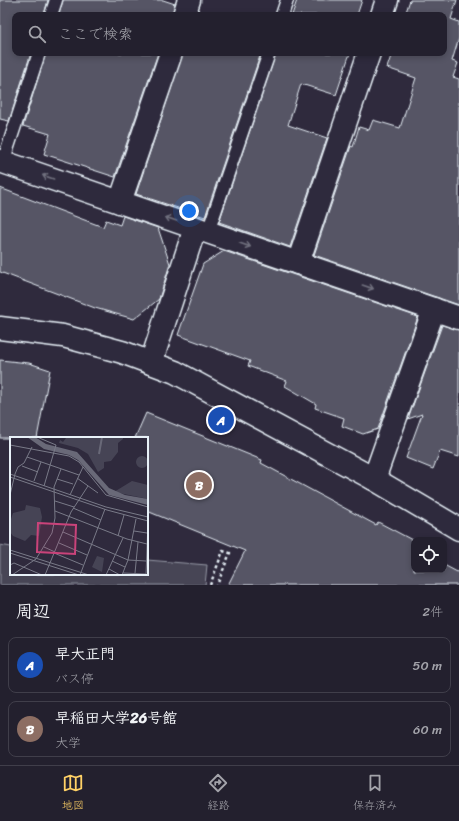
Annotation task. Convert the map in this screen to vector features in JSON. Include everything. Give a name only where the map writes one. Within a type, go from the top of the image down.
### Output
[{"type":"street","points":[[185,12],[189,0]]},
{"type":"street","points":[[383,12],[387,0]]},
{"type":"street","points":[[120,202],[170,56]]},
{"type":"street","points":[[298,263],[368,56]]},
{"type":"street","points":[[1,161],[459,318]]},
{"type":"street","points":[[151,362],[202,230]]},
{"type":"street","points":[[374,479],[434,309]]},
{"type":"street","points":[[0,328],[62,336],[122,352],[175,372],[374,479],[459,529]]},
{"type":"lane","points":[[52,12],[56,0]]},
{"type":"lane","points":[[283,12],[287,0]]},
{"type":"lane","points":[[1,161],[38,56]]},
{"type":"lane","points":[[202,230],[268,56]]},
{"type":"path","points":[[210,585],[220,555],[223,551],[230,553],[217,585]]},
{"type":"shaded area","points":[[0,545],[10,547],[10,575],[148,575],[148,560],[207,565],[205,585],[0,585]]},
{"type":"building","points":[[0,0],[48,0],[45,12],[12,12],[12,56],[30,56],[9,121],[0,119]]},
{"type":"building","points":[[63,0],[163,0],[175,4],[173,12],[60,12]]},
{"type":"building","points":[[297,0],[362,0],[358,12],[293,12]]},
{"type":"building","points":[[410,0],[457,0],[451,19],[459,22],[459,38],[452,61],[458,63],[453,77],[459,79],[459,305],[314,255],[351,146],[353,147],[359,127],[369,130],[373,120],[400,128],[416,78],[387,68],[391,56],[447,56],[447,12],[406,12]]},
{"type":"building","points":[[45,56],[157,56],[115,177],[44,154],[50,134],[23,126]]},
{"type":"building","points":[[182,56],[260,56],[205,217],[136,194]]},
{"type":"building","points":[[275,56],[349,56],[336,95],[301,84],[288,125],[327,138],[290,247],[219,222]]},
{"type":"building","points":[[0,188],[103,227],[106,220],[120,225],[123,216],[158,228],[170,264],[159,299],[134,319],[95,308],[0,272]]},
{"type":"building","points":[[224,251],[418,317],[378,429],[363,434],[342,426],[344,418],[315,408],[316,404],[285,386],[287,381],[248,366],[250,361],[178,335],[203,264]]},
{"type":"building","points":[[442,325],[459,330],[459,457],[440,451],[433,469],[406,458],[422,414],[408,419]]},
{"type":"building","points":[[0,360],[29,363],[50,370],[37,437],[0,438]]},
{"type":"building","points":[[146,413],[262,460],[261,463],[376,525],[378,522],[411,539],[411,573],[447,573],[447,567],[459,573],[459,585],[228,585],[245,551],[148,511],[148,437],[135,437]]},
{"type":"place","name":"早大正門","points":[[221,420]]},
{"type":"place","name":"早稲田大学26号館","points":[[199,485]]}]
